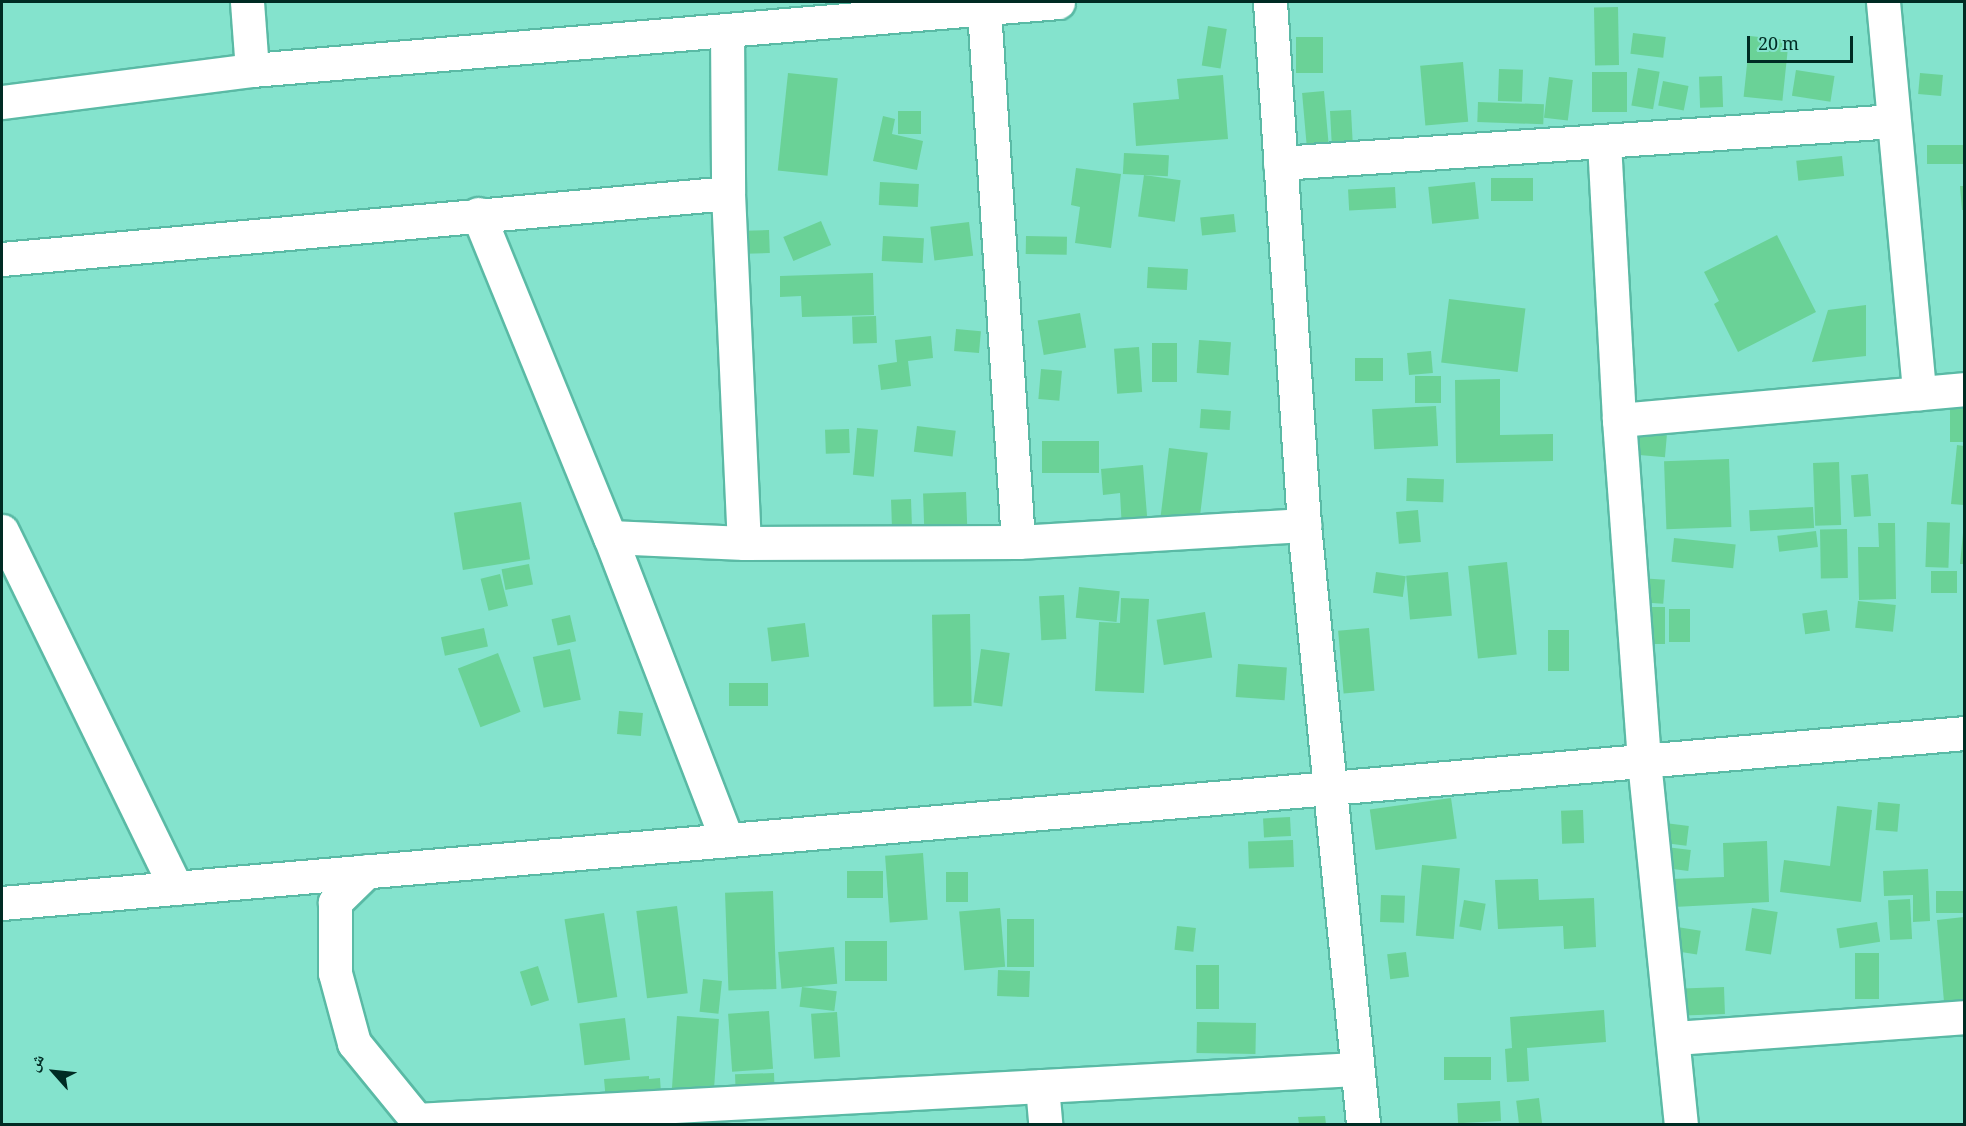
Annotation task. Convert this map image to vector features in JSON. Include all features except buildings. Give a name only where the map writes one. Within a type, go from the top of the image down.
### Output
[{"type":"street","points":[[247,2],[252,70]]},
{"type":"street","points":[[2,102],[252,70],[727,30],[824,12],[984,9],[1058,2]]},
{"type":"street","points":[[1270,2],[1304,525],[1363,1125]]},
{"type":"street","points":[[1883,2],[1919,393]]},
{"type":"street","points":[[984,9],[1018,542]]},
{"type":"street","points":[[727,30],[728,193],[744,543]]},
{"type":"street","points":[[1280,163],[1894,121]]},
{"type":"street","points":[[1604,142],[1619,420],[1644,760],[1674,1038],[1681,1125]]},
{"type":"street","points":[[2,259],[477,214],[728,193]]},
{"type":"street","points":[[477,214],[610,537],[727,840]]},
{"type":"street","points":[[1619,420],[1965,389]]},
{"type":"street","points":[[610,537],[744,543],[1018,542],[1304,525]]},
{"type":"street","points":[[2,531],[176,888]]},
{"type":"street","points":[[2,903],[1965,733]]},
{"type":"street","points":[[367,871],[335,902],[335,973],[354,1043],[418,1122],[1356,1070]]},
{"type":"street","points":[[1674,1038],[1965,1017]]},
{"type":"street","points":[[1042,1086],[1045,1125]]}]
